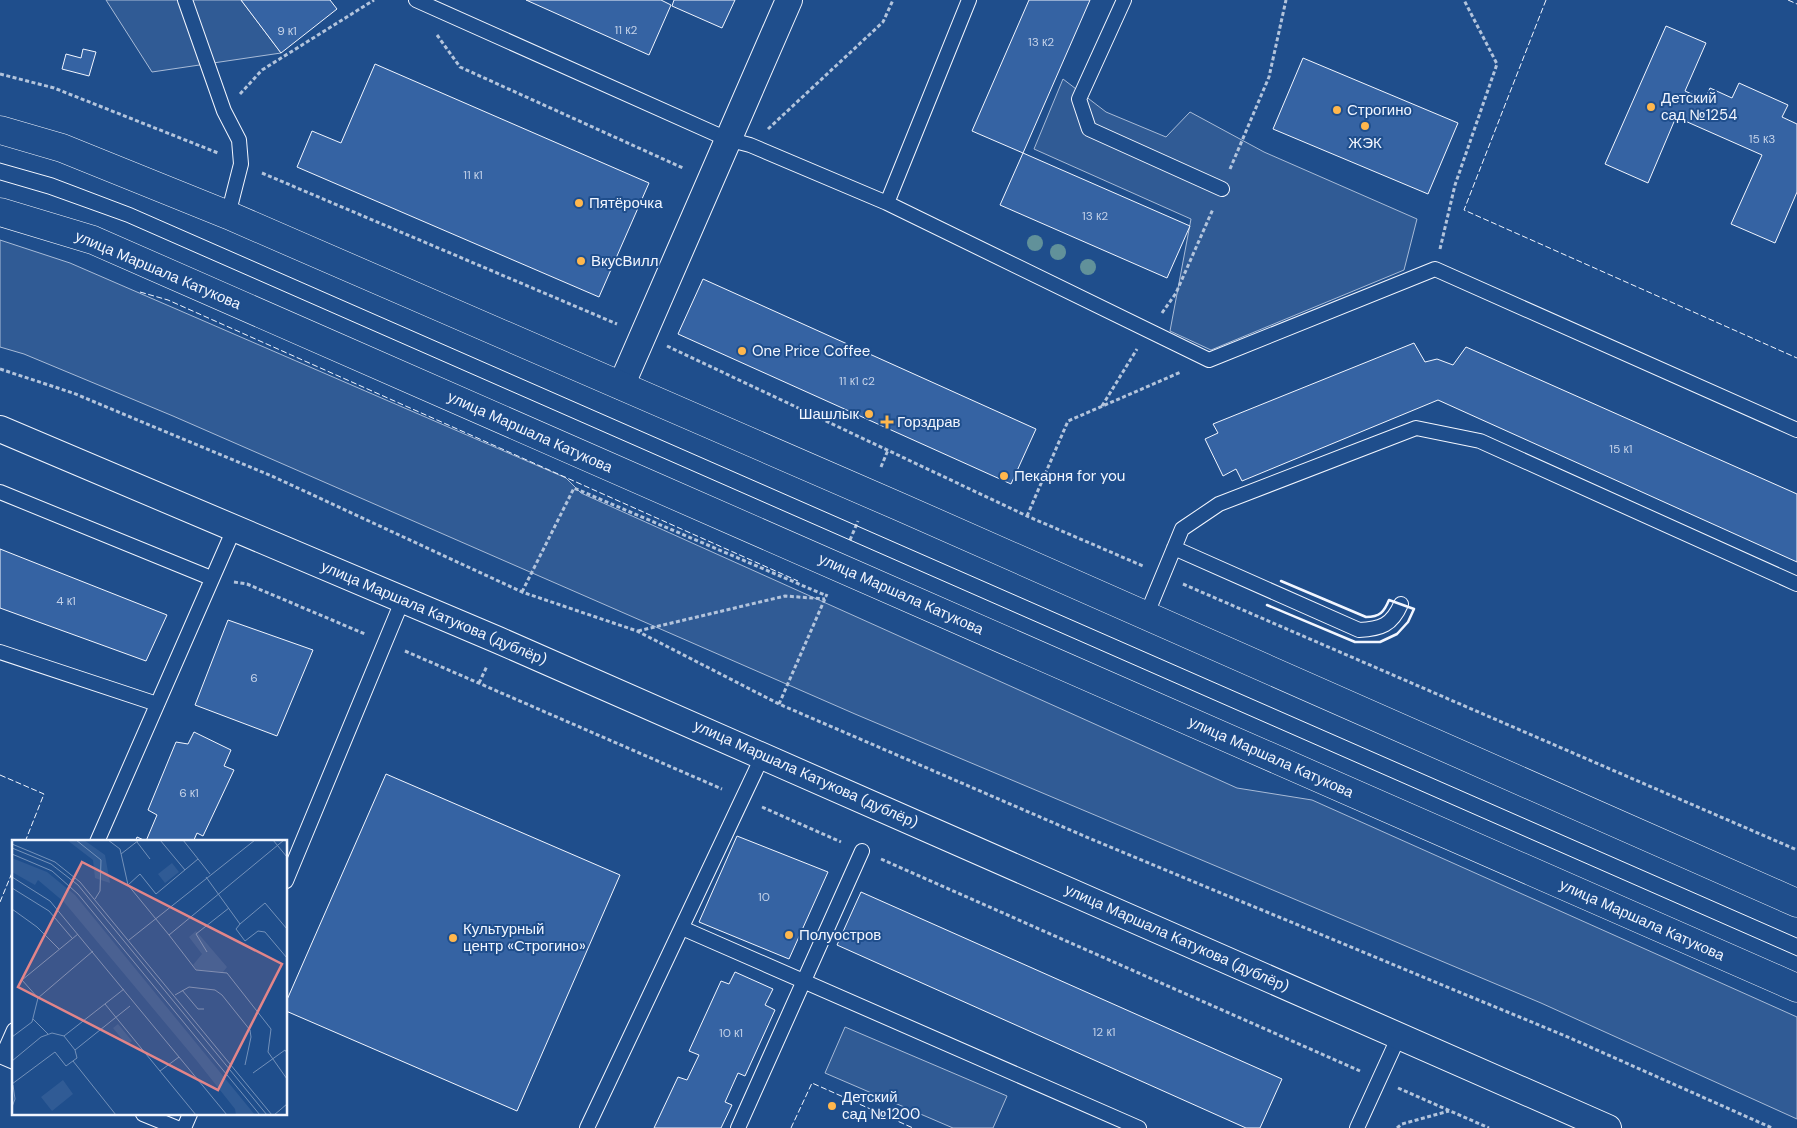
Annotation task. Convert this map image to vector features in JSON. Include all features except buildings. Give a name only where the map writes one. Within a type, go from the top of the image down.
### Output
[{"type":"main road","points":[[0,130],[62,148],[228,215],[870,494],[1797,903]]},
{"type":"main road","name":"улица Маршала Катукова","points":[[0,212],[93,240],[1797,988]]},
{"type":"street","points":[[621,386],[727,139],[790,0]]},
{"type":"street","name":"улица Маршала Катукова (дублёр)","points":[[0,429],[404,599],[763,755],[1608,1128]]},
{"type":"lane","points":[[185,0],[224,111],[239,140],[241,164],[228,215]]},
{"type":"lane","points":[[416,0],[727,139],[750,145],[887,203],[1209,360],[1435,269],[1797,430]]},
{"type":"lane","points":[[887,203],[969,0]]},
{"type":"lane","points":[[1124,0],[1079,99],[1089,129],[1222,189]]},
{"type":"lane","points":[[1146,616],[1182,529],[1219,504],[1416,428],[1480,441],[1797,584]]},
{"type":"lane","points":[[0,492],[211,578]]},
{"type":"lane","points":[[98,840],[234,529]]},
{"type":"lane","points":[[1174,548],[1359,630],[1376,629],[1389,624],[1396,616],[1402,604]]},
{"type":"lane","points":[[288,877],[404,599]]},
{"type":"lane","points":[[0,652],[157,704]]},
{"type":"lane","points":[[588,1128],[763,755]]},
{"type":"lane","points":[[738,1128],[862,851]]},
{"type":"lane","points":[[682,928],[1139,1128]]},
{"type":"lane","points":[[1356,1128],[1399,1036]]},
{"type":"lane","points":[[5,1060],[12,1037]]},
{"type":"lane","points":[[148,1116],[177,1128]]},
{"type":"lane","points":[[184,1128],[189,1116]]},
{"type":"path","points":[[224,111],[262,70],[374,0]]},
{"type":"path","points":[[1435,269],[1455,185],[1497,64],[1464,0]]},
{"type":"path","points":[[433,30],[460,67],[682,168]]},
{"type":"path","points":[[0,74],[54,88],[212,150],[620,325]]},
{"type":"path","points":[[663,344],[1027,516],[1797,850]]},
{"type":"path","points":[[1027,516],[1068,421],[1209,360]]},
{"type":"path","points":[[0,369],[73,393],[274,477],[522,592],[637,631],[779,704],[1100,843],[1570,1038],[1772,1128]]},
{"type":"path","points":[[779,704],[888,450]]},
{"type":"path","points":[[522,592],[574,488],[826,598]]},
{"type":"path","points":[[637,631],[786,596],[826,598]]},
{"type":"path","points":[[1397,1128],[1402,1124],[1450,1111]]},
{"type":"shaded area","points":[[106,0],[241,0],[281,53],[152,72]]},
{"type":"shaded area","points":[[1063,79],[1106,112],[1166,137],[1190,112],[1264,152],[1417,219],[1404,270],[1211,350],[1170,331],[1191,219],[1034,149]]},
{"type":"shaded area","points":[[0,240],[70,263],[566,478],[581,493],[1237,788],[1312,800],[1797,1017],[1797,1119],[1541,1003],[855,714],[173,416],[24,354],[0,347]]},
{"type":"shaded area","points":[[845,1027],[1007,1096],[993,1128],[953,1128],[825,1073]]},
{"type":"tram line","points":[[0,163],[53,178],[132,208],[1797,938]]},
{"type":"tram line","points":[[0,180],[48,194],[126,222],[1797,956]]},
{"type":"fence","points":[[1546,0],[1464,210],[1797,358]]},
{"type":"fence","points":[[1788,0],[1797,4]]},
{"type":"fence","points":[[140,292],[168,300],[798,581]]},
{"type":"fence","points":[[0,775],[44,794],[26,840]]},
{"type":"fence","points":[[0,902],[12,873]]},
{"type":"fence","points":[[791,1128],[812,1083],[913,1128]]},
{"type":"wall","points":[[1267,605],[1355,642],[1380,642],[1397,634],[1408,622],[1414,609],[1389,600],[1381,613],[1366,617],[1281,581]]},
{"type":"place","name":"Детский сад №1254","points":[[1651,107]]},
{"type":"place","name":"Строгино","points":[[1337,110]]},
{"type":"place","name":"ЖЭК","points":[[1365,126]]},
{"type":"place","name":"Пятёрочка","points":[[579,203]]},
{"type":"place","name":"ВкусВилл","points":[[581,261]]},
{"type":"place","name":"One Price Coffee","points":[[742,351]]},
{"type":"place","name":"Шашлык","points":[[869,414]]},
{"type":"place","name":"Горздрав","points":[[887,422]]},
{"type":"place","name":"Пекарня for you","points":[[1004,476]]},
{"type":"place","name":"Полуостров","points":[[789,935]]},
{"type":"place","name":"Культурный центр «Строгино»","points":[[453,938]]},
{"type":"place","name":"Детский сад №1200","points":[[832,1106]]}]
